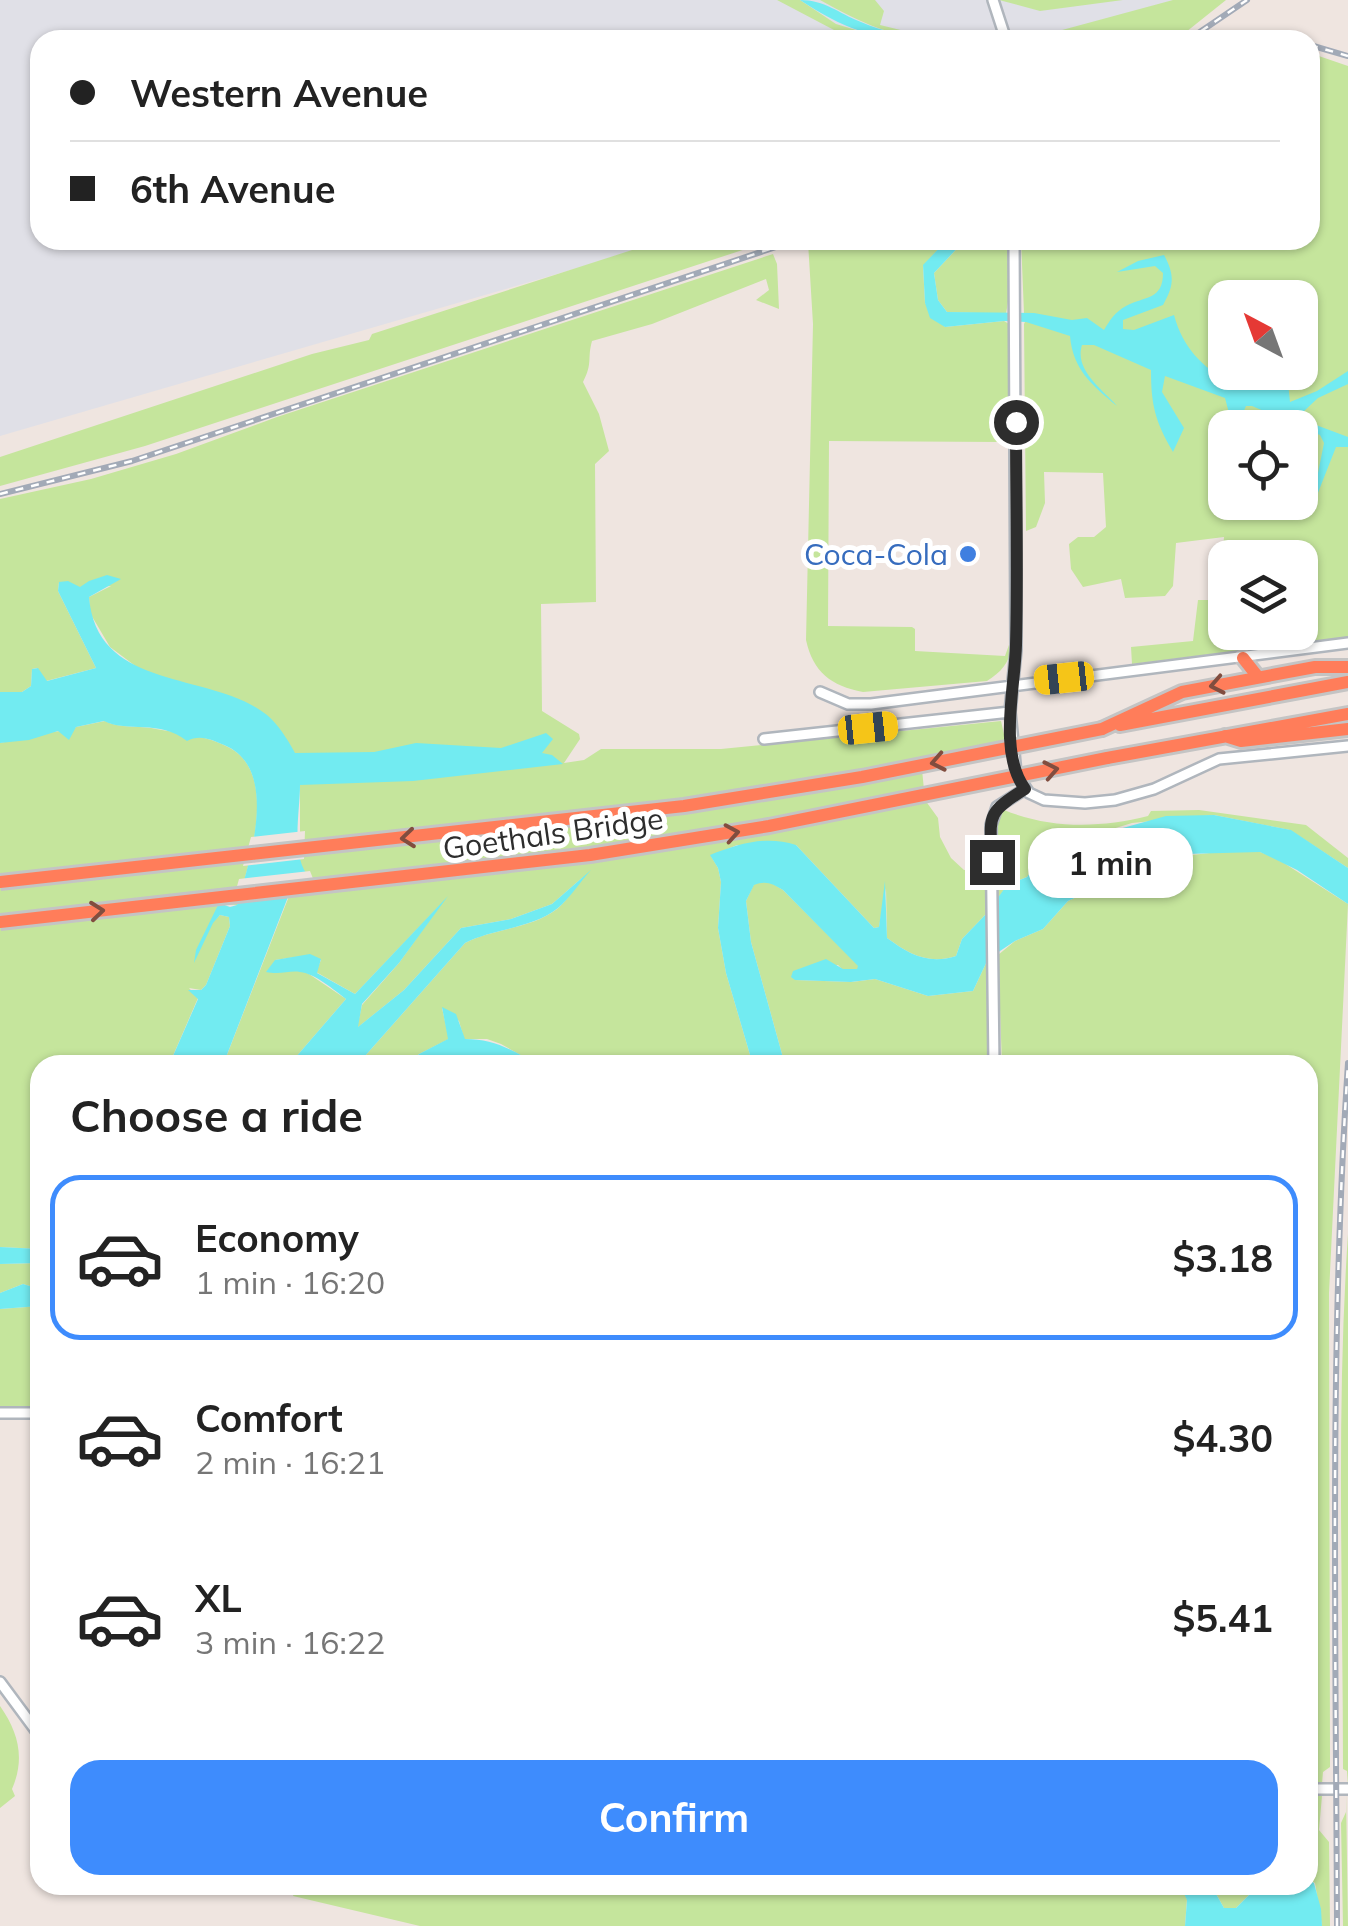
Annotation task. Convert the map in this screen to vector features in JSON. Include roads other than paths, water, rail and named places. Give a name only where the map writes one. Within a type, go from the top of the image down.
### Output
[{"type":"highway","points":[[1243,658],[1258,677]]},
{"type":"highway","points":[[1102,729],[1175,694],[1315,667],[1348,667]]},
{"type":"highway","points":[[1102,729],[1348,682]]},
{"type":"highway","points":[[1223,735],[1348,714]]},
{"type":"highway","name":"Goethals Bridge","points":[[0,882],[669,808],[848,780],[1102,729]]},
{"type":"highway","points":[[1223,735],[1241,741],[1348,729]]},
{"type":"highway","name":"Goethals Bridge","points":[[0,922],[606,853],[769,826],[1223,735]]},
{"type":"street","points":[[993,0],[1003,30]]},
{"type":"street","points":[[1014,250],[1016,650],[1010,712],[1016,773],[1025,789],[1050,802],[1105,802],[1154,789],[1219,759],[1348,746]]},
{"type":"street","points":[[820,692],[841,702],[863,705],[1348,643]]},
{"type":"street","points":[[764,739],[1010,712]]},
{"type":"street","points":[[994,1055],[992,815],[997,807],[1025,789]]},
{"type":"street","points":[[0,1413],[30,1413]]},
{"type":"street","points":[[0,1682],[30,1722]]},
{"type":"street","points":[[1318,1790],[1348,1789]]},
{"type":"water","points":[[800,0],[824,5],[882,30],[859,30]]},
{"type":"water","points":[[937,250],[956,250],[934,273],[938,300],[947,312],[1087,318],[1104,330],[1119,311],[1152,296],[1162,282],[1163,273],[1155,266],[1117,272],[1138,261],[1164,255],[1172,280],[1163,305],[1123,320],[1123,329],[1134,330],[1174,315],[1188,346],[1208,367],[1208,390],[1289,390],[1290,402],[1317,391],[1348,371],[1348,384],[1318,398],[1305,410],[1246,406],[1244,410],[1228,410],[1225,398],[1165,376],[1162,392],[1184,428],[1173,452],[1155,412],[1151,370],[1094,345],[1082,345],[1086,371],[1117,406],[1092,384],[1080,368],[1070,336],[1026,322],[945,327],[930,318],[923,265]]},
{"type":"water","points":[[1318,426],[1348,437],[1348,447],[1336,447],[1318,493],[1324,443]]},
{"type":"water","points":[[107,575],[121,579],[89,597],[97,628],[112,650],[134,665],[244,701],[271,719],[295,753],[374,752],[416,743],[501,748],[546,733],[553,739],[542,753],[563,764],[413,781],[300,785],[298,847],[310,878],[293,884],[227,1055],[173,1055],[198,999],[188,990],[201,990],[206,985],[230,926],[229,917],[220,915],[213,923],[194,963],[196,950],[219,903],[237,905],[253,842],[256,795],[252,774],[241,757],[224,745],[197,738],[187,741],[166,730],[104,721],[76,727],[69,740],[58,731],[0,743],[0,692],[22,692],[31,686],[32,669],[38,668],[47,681],[96,668],[58,591],[59,582],[68,581],[80,587]]},
{"type":"water","points":[[1214,815],[1291,830],[1348,868],[1348,904],[1297,870],[1260,852],[1186,854],[1146,869],[1088,883],[1081,895],[1068,901],[1043,929],[988,959],[973,991],[928,996],[875,979],[795,980],[791,977],[793,971],[826,959],[843,969],[858,966],[783,890],[769,883],[754,885],[746,901],[751,942],[782,1055],[750,1055],[726,973],[718,928],[721,882],[710,855],[763,841],[796,845],[874,928],[879,927],[885,881],[887,938],[911,953],[936,959],[956,956],[962,939],[1007,885],[1027,877],[1055,856],[1054,847],[1166,816]]},
{"type":"water","points":[[591,870],[548,915],[465,943],[366,1055],[298,1055],[346,999],[306,973],[266,972],[275,960],[310,954],[321,959],[317,973],[355,994],[448,896],[399,963],[362,1004],[358,1027],[404,990],[461,928],[511,919],[552,904]]},
{"type":"water","points":[[442,1007],[456,1014],[465,1039],[503,1046],[520,1055],[418,1055],[448,1039]]},
{"type":"water","points":[[0,1247],[30,1248],[30,1263],[0,1264]]},
{"type":"water","points":[[23,1284],[30,1286],[30,1307],[0,1309],[0,1293]]},
{"type":"water","points":[[1185,1895],[1217,1895],[1224,1908],[1236,1908],[1249,1895],[1317,1895],[1322,1926],[1185,1926]]},
{"type":"railway","points":[[1203,30],[1247,0]]},
{"type":"railway","points":[[1320,48],[1348,56]]},
{"type":"railway","points":[[0,494],[132,461],[767,250]]},
{"type":"railway","points":[[1337,1926],[1336,1386],[1348,1063]]},
{"type":"place","name":"Coca-Cola","points":[[968,554]]}]
